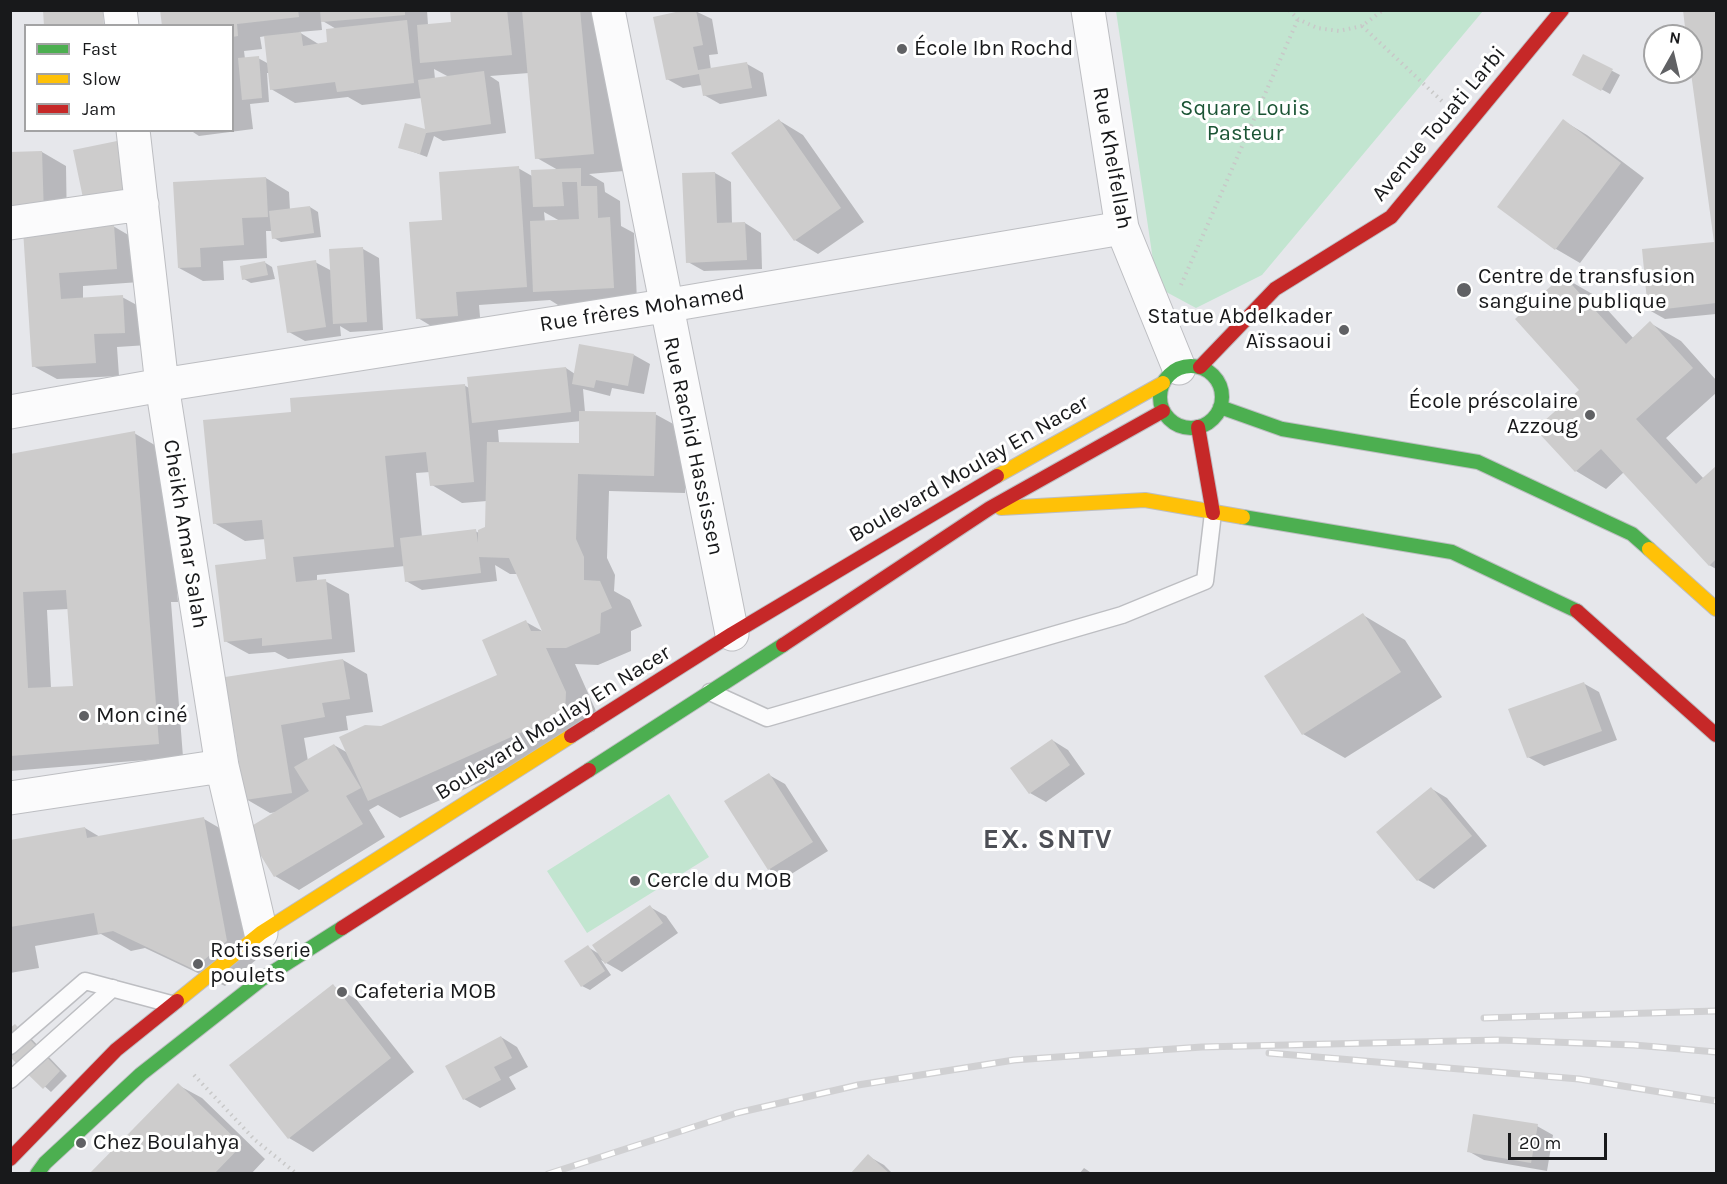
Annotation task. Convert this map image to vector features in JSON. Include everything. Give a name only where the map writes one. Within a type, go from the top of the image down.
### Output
[{"type":"main road","name":"Avenue Touati Larbi","points":[[1181,373],[1275,289],[1391,217],[1562,10]]},
{"type":"main road","points":[[1181,373],[1218,381],[1222,398],[1221,407],[1216,417],[1198,427],[1177,425],[1163,411],[1160,397],[1181,373]]},
{"type":"main road","name":"Boulevard Moulay En Nacer","points":[[11,1155],[116,1050],[261,933],[732,634],[975,488],[1181,373]]},
{"type":"main road","points":[[1221,407],[1282,429],[1478,462],[1632,534],[1714,602]]},
{"type":"main road","name":"Boulevard Moulay En Nacer","points":[[37,1173],[141,1074],[262,979],[710,692],[990,508],[1163,411]]},
{"type":"main road","points":[[1198,427],[1213,513]]},
{"type":"main road","points":[[990,508],[1145,500],[1452,552],[1582,613],[1716,735]]},
{"type":"street","name":"Rue Rachid Hassissen","points":[[608,10],[664,306],[732,634]]},
{"type":"street","name":"Rue Khelfellah","points":[[1088,10],[1122,228],[1181,373]]},
{"type":"street","name":"Cheikh Amar Salah","points":[[133,132],[162,385],[222,765],[261,933]]},
{"type":"street","points":[[10,223],[142,204]]},
{"type":"street","name":"Rue frères Mohamed","points":[[10,412],[162,385],[664,306],[1122,228]]},
{"type":"street","points":[[10,798],[222,765]]},
{"type":"lane","points":[[710,692],[767,718],[1122,615],[1205,581],[1213,513]]},
{"type":"lane","points":[[10,1046],[86,981],[171,1004]]},
{"type":"lane","points":[[10,1080],[113,988]]},
{"type":"path","points":[[1289,10],[1298,19],[1317,28],[1339,31],[1362,26],[1383,10]]},
{"type":"path","points":[[1162,326],[1298,19]]},
{"type":"path","points":[[1362,26],[1468,123]]},
{"type":"path","points":[[172,1050],[255,1140],[297,1173]]},
{"type":"green space","name":"Square Louis Pasteur","points":[[1116,11],[1483,11],[1262,275],[1196,308],[1157,287]]},
{"type":"green space","points":[[669,794],[709,857],[587,933],[547,871]]},
{"type":"building","points":[[43,10],[103,10],[104,24],[44,24]]},
{"type":"building","points":[[160,10],[298,10],[299,17],[237,24],[238,36],[234,37],[234,24],[162,24]]},
{"type":"building","points":[[320,10],[405,10],[405,15],[321,22]]},
{"type":"building","points":[[450,10],[507,10],[512,55],[420,63],[417,25],[451,22]]},
{"type":"building","points":[[522,10],[580,10],[594,154],[535,159]]},
{"type":"building","points":[[696,10],[703,45],[693,47],[698,70],[747,62],[752,88],[703,96],[699,74],[666,80],[653,17]]},
{"type":"building","points":[[1683,10],[1716,10],[1716,303],[1648,311],[1642,249],[1714,242],[1692,84],[1703,84],[1703,24],[1685,24]]},
{"type":"building","points":[[407,20],[414,83],[337,92],[335,82],[270,90],[264,36],[301,32],[303,46],[327,42],[326,29]]},
{"type":"building","points":[[1583,54],[1613,69],[1601,91],[1572,75]]},
{"type":"building","points":[[259,56],[262,98],[242,100],[238,58]]},
{"type":"building","points":[[484,71],[491,124],[426,133],[420,154],[398,148],[405,123],[425,129],[418,80]]},
{"type":"building","points":[[779,119],[841,208],[794,241],[731,153]]},
{"type":"building","points":[[1563,119],[1621,163],[1555,250],[1497,207]]},
{"type":"building","points":[[117,141],[127,189],[83,198],[73,150]]},
{"type":"building","points":[[42,151],[44,217],[10,218],[10,152]]},
{"type":"building","points":[[519,166],[527,287],[456,292],[458,316],[416,319],[409,222],[442,220],[439,172]]},
{"type":"building","points":[[581,168],[581,186],[597,186],[598,218],[610,217],[614,288],[533,292],[530,221],[579,219],[577,182],[562,182],[564,206],[533,207],[531,170]]},
{"type":"building","points":[[715,172],[717,223],[745,222],[747,260],[686,263],[682,173]]},
{"type":"building","points":[[266,177],[268,217],[242,218],[244,245],[200,248],[201,267],[178,268],[173,182]]},
{"type":"building","points":[[310,206],[314,233],[272,239],[269,211]]},
{"type":"building","points":[[114,225],[117,269],[59,273],[61,299],[123,295],[125,333],[94,334],[96,363],[32,367],[23,230]]},
{"type":"building","points":[[363,247],[367,322],[333,324],[329,249]]},
{"type":"building","points":[[316,260],[326,327],[287,333],[277,266]]},
{"type":"building","points":[[265,261],[268,275],[242,280],[240,266]]},
{"type":"building","points":[[1563,275],[1626,344],[1650,321],[1693,368],[1636,419],[1696,484],[1716,466],[1716,559],[1709,566],[1601,449],[1575,472],[1535,429],[1579,390],[1515,319]]},
{"type":"building","points":[[579,344],[634,354],[628,386],[596,380],[594,388],[572,384]]},
{"type":"building","points":[[566,367],[571,412],[472,423],[467,377]]},
{"type":"building","points":[[465,384],[474,482],[430,486],[426,452],[385,456],[394,547],[293,557],[296,582],[326,579],[332,639],[262,646],[262,638],[224,642],[215,565],[266,559],[262,520],[213,524],[203,420],[291,412],[290,398]]},
{"type":"building","points":[[579,411],[656,412],[654,476],[578,474],[576,539],[584,557],[584,580],[600,581],[612,608],[601,613],[600,633],[566,648],[546,648],[566,692],[565,713],[368,801],[339,737],[365,725],[381,726],[497,675],[482,640],[526,620],[531,631],[542,631],[509,558],[479,557],[481,573],[405,582],[400,538],[476,529],[478,543],[478,530],[485,527],[487,442],[579,443]]},
{"type":"building","points":[[135,431],[159,744],[10,756],[10,454]],"holes":[[[66,590],[73,686],[28,688],[23,592]]]},
{"type":"building","points":[[1363,613],[1401,672],[1302,735],[1264,676]]},
{"type":"building","points":[[343,659],[350,699],[322,703],[325,717],[281,725],[292,793],[245,800],[225,677]]},
{"type":"building","points":[[1584,682],[1602,731],[1527,758],[1508,709]]},
{"type":"building","points":[[1052,739],[1070,765],[1029,794],[1010,768]]},
{"type":"building","points":[[334,744],[361,788],[346,796],[363,824],[274,877],[245,830],[309,791],[294,767]]},
{"type":"building","points":[[769,773],[813,842],[768,870],[724,801]]},
{"type":"building","points":[[1431,787],[1472,836],[1417,881],[1376,832]]},
{"type":"building","points":[[204,817],[227,941],[193,969],[113,931],[98,934],[94,913],[10,927],[10,840],[85,827],[87,838]]},
{"type":"building","points":[[650,905],[663,923],[605,964],[592,945]]},
{"type":"building","points":[[588,945],[605,971],[581,987],[564,961]]},
{"type":"building","points":[[333,984],[391,1058],[288,1139],[229,1065]]},
{"type":"building","points":[[15,1024],[60,1071],[43,1089],[10,1057],[10,1028]]},
{"type":"building","points":[[501,1036],[512,1058],[494,1067],[501,1080],[463,1100],[445,1066]]},
{"type":"building","points":[[178,1083],[242,1145],[214,1174],[89,1174]]},
{"type":"building","points":[[1473,1114],[1538,1124],[1531,1163],[1467,1152]]},
{"type":"building","points":[[868,1154],[890,1174],[850,1174]]},
{"type":"railway","points":[[1484,1018],[1716,1011]]},
{"type":"railway","points":[[548,1174],[737,1113],[858,1085],[1014,1060],[1202,1047],[1498,1040],[1634,1045],[1716,1052]]},
{"type":"railway","points":[[1269,1053],[1579,1079],[1716,1101]]},
{"type":"traffic: fast","points":[[1191,366],[1203,368],[1213,375],[1220,385],[1222,397],[1220,409],[1213,419],[1203,426],[1191,428],[1179,426],[1169,419],[1162,409],[1160,397],[1162,385],[1169,375],[1179,368],[1191,366]]},
{"type":"traffic: fast","points":[[1220,407],[1282,429],[1478,462],[1632,534],[1649,549]]},
{"type":"traffic: fast","points":[[1243,517],[1452,552],[1577,611]]},
{"type":"traffic: fast","points":[[589,770],[783,645]]},
{"type":"traffic: fast","points":[[37,1174],[45,1163],[141,1074],[262,979],[342,928]]},
{"type":"traffic: slow","points":[[997,476],[1163,383]]},
{"type":"traffic: slow","points":[[1001,508],[1145,500],[1243,517]]},
{"type":"traffic: slow","points":[[1649,549],[1716,609]]},
{"type":"traffic: slow","points":[[177,1001],[261,933],[571,736]]},
{"type":"traffic: jam","points":[[1200,367],[1275,289],[1391,217],[1562,10]]},
{"type":"traffic: jam","points":[[783,645],[990,508],[1163,411]]},
{"type":"traffic: jam","points":[[1198,427],[1213,513]]},
{"type":"traffic: jam","points":[[571,736],[732,634],[997,476]]},
{"type":"traffic: jam","points":[[1577,611],[1716,735]]},
{"type":"traffic: jam","points":[[342,928],[589,770]]},
{"type":"traffic: jam","points":[[10,1159],[116,1050],[177,1001]]},
{"type":"place","name":"École Ibn Rochd","points":[[902,49]]},
{"type":"place","name":"Centre de transfusion sanguine publique","points":[[1464,290]]},
{"type":"place","name":"Statue Abdelkader Aïssaoui","points":[[1344,330]]},
{"type":"place","name":"École préscolaire Azzoug","points":[[1590,415]]},
{"type":"place","name":"Mon ciné","points":[[84,716]]},
{"type":"place","name":"Cercle du MOB","points":[[635,881]]},
{"type":"place","name":"Rotisserie poulets","points":[[198,964]]},
{"type":"place","name":"Cafeteria MOB","points":[[342,992]]},
{"type":"place","name":"Chez Boulahya","points":[[81,1143]]},
{"type":"district","name":"EX. SNTV","points":[[1048,840]]}]
